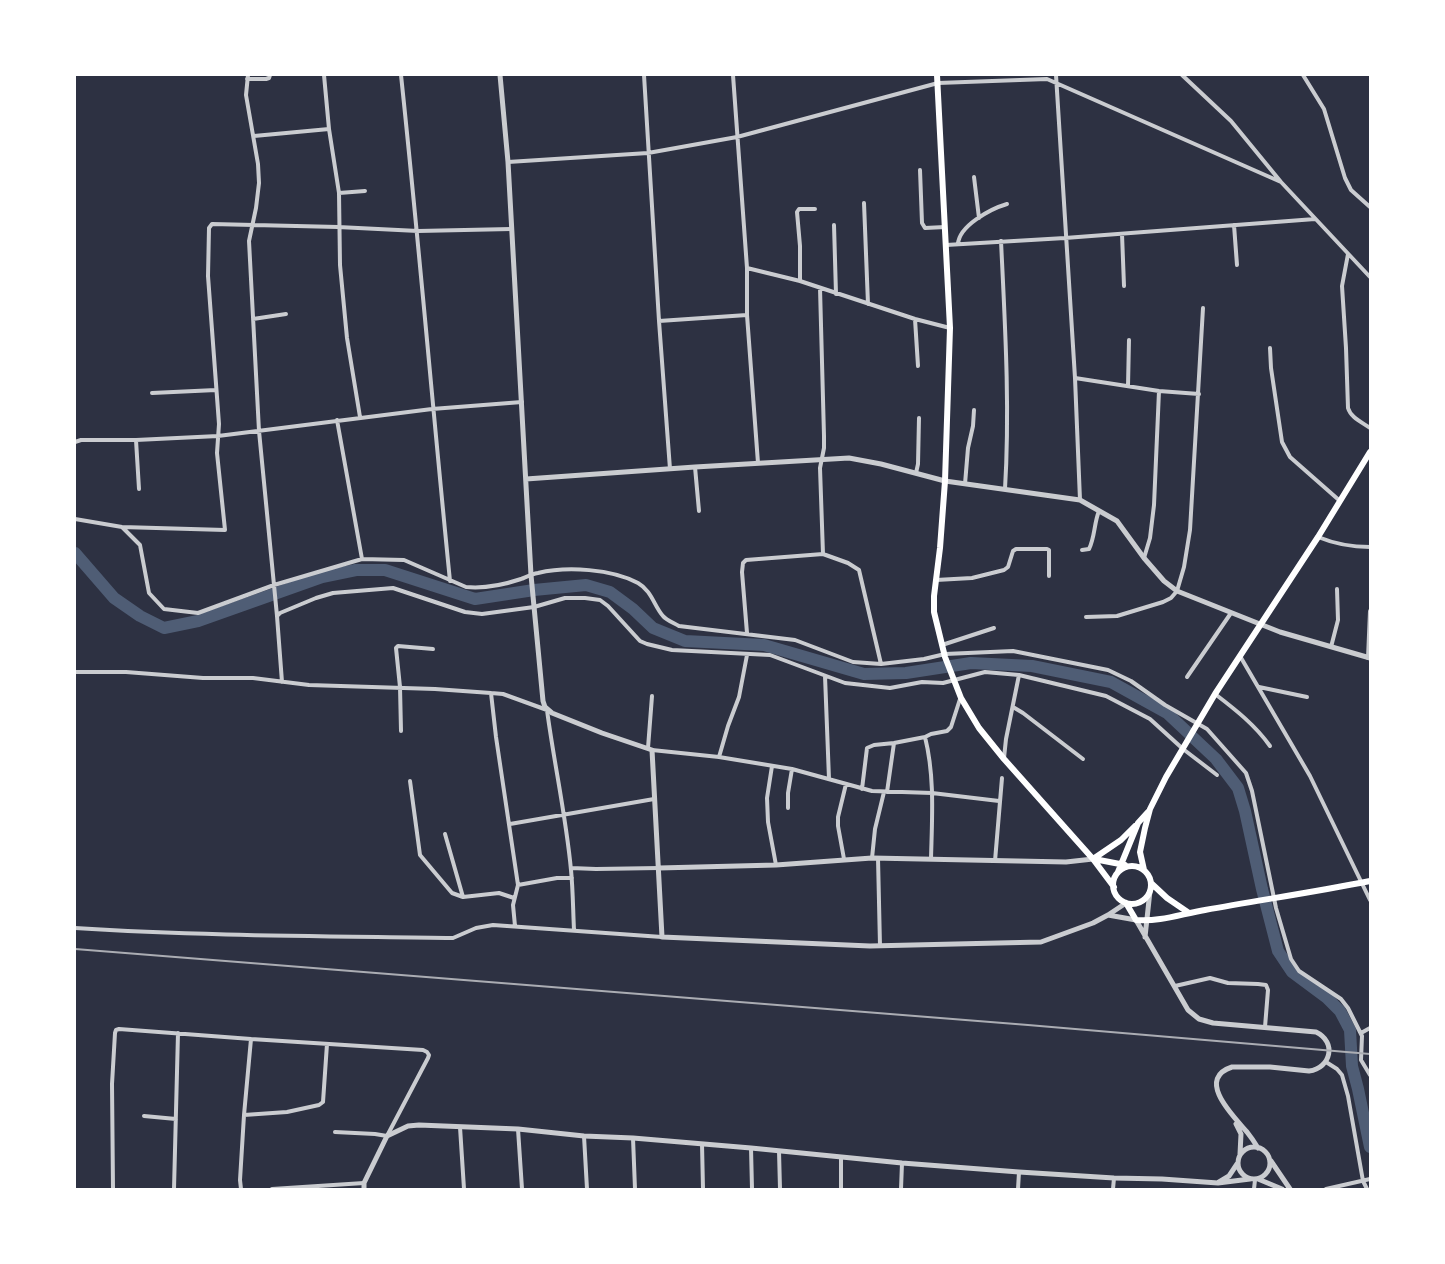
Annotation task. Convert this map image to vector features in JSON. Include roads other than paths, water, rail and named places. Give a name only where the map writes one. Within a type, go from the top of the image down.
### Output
[{"type":"main road","points":[[937,75],[950,328],[945,481],[934,612],[945,655],[961,698],[979,728],[1004,759],[1093,859],[1117,896],[1126,903],[1136,921],[1164,919],[1370,880]]},
{"type":"main road","points":[[1126,903],[1141,902],[1150,891],[1151,883],[1141,859],[1141,844],[1150,809],[1166,777],[1239,655],[1318,537],[1370,452]]},
{"type":"main road","points":[[1093,859],[1120,840],[1150,809]]},
{"type":"main road","points":[[1113,887],[1138,823]]},
{"type":"main road","points":[[1093,859],[1136,866],[1144,870]]},
{"type":"main road","points":[[1117,873],[1130,866]]},
{"type":"main road","points":[[1151,883],[1167,898],[1189,913]]},
{"type":"street","points":[[270,75],[266,79],[248,77],[246,95],[258,164],[259,183],[249,241],[259,431],[282,681]]},
{"type":"street","points":[[324,75],[329,129],[339,193],[338,227],[346,328],[360,417]]},
{"type":"street","points":[[402,75],[450,581]]},
{"type":"street","points":[[500,75],[508,162],[531,575],[542,690],[571,868],[574,930]]},
{"type":"street","points":[[644,75],[670,469]]},
{"type":"street","points":[[733,75],[758,463]]},
{"type":"street","points":[[1056,75],[1075,378],[1080,501]]},
{"type":"street","points":[[1182,75],[1231,121],[1281,182],[1370,278]]},
{"type":"street","points":[[1303,75],[1324,109],[1345,178],[1351,190],[1370,207]]},
{"type":"street","points":[[508,162],[648,153],[737,137],[938,83],[1047,79],[1281,182]]},
{"type":"street","points":[[254,136],[329,129]]},
{"type":"street","points":[[920,170],[922,223],[925,228],[945,227]]},
{"type":"street","points":[[974,177],[979,218]]},
{"type":"street","points":[[339,193],[365,191]]},
{"type":"street","points":[[864,203],[868,304]]},
{"type":"street","points":[[958,244],[958,237],[979,218],[1006,204]]},
{"type":"street","points":[[800,281],[797,212],[800,209],[814,209]]},
{"type":"street","points":[[945,245],[1315,219]]},
{"type":"street","points":[[75,519],[122,527],[225,530],[217,453],[219,424],[208,276],[210,225],[214,223],[418,231],[512,229]]},
{"type":"street","points":[[834,225],[836,294]]},
{"type":"street","points":[[1234,225],[1237,265]]},
{"type":"street","points":[[1122,234],[1125,286]]},
{"type":"street","points":[[1001,241],[1008,404],[1005,490]]},
{"type":"street","points":[[1348,254],[1342,286],[1348,408],[1349,413],[1370,428]]},
{"type":"street","points":[[747,268],[800,281],[915,319],[950,328]]},
{"type":"street","points":[[820,288],[824,436],[820,468],[824,554]]},
{"type":"street","points":[[1086,617],[1117,616],[1163,602],[1177,591],[1184,567],[1190,530],[1203,308]]},
{"type":"street","points":[[253,319],[286,314]]},
{"type":"street","points":[[659,321],[747,315]]},
{"type":"street","points":[[915,319],[918,366]]},
{"type":"street","points":[[1128,386],[1129,340]]},
{"type":"street","points":[[1270,348],[1282,442],[1290,457],[1340,501]]},
{"type":"street","points":[[1075,378],[1159,391],[1199,394]]},
{"type":"street","points":[[152,393],[216,390]]},
{"type":"street","points":[[1144,558],[1150,538],[1154,505],[1159,391]]},
{"type":"street","points":[[75,441],[218,435],[432,409],[522,402]]},
{"type":"street","points":[[965,484],[974,410]]},
{"type":"street","points":[[916,474],[919,418]]},
{"type":"street","points":[[337,420],[362,559]]},
{"type":"street","points":[[136,440],[139,489]]},
{"type":"street","points":[[526,479],[849,458],[945,481],[1080,501],[1117,521],[1144,558],[1164,581],[1177,591],[1260,624],[1369,658],[1370,611]]},
{"type":"street","points":[[695,467],[699,511]]},
{"type":"street","points":[[1082,550],[1089,549],[1092,544],[1098,511]]},
{"type":"street","points":[[122,527],[140,545],[149,592],[164,609],[198,613],[274,585],[362,559],[404,560],[466,587],[483,588],[522,579],[540,572],[572,569],[615,574],[640,584],[653,598],[664,617],[679,626],[795,640],[853,662],[881,664],[945,655],[1013,651],[1108,670],[1131,681],[1165,705],[1207,729],[1246,773],[1252,791],[1273,899],[1292,959],[1299,970],[1341,999],[1352,1015],[1362,1036],[1361,1060],[1370,1075]]},
{"type":"street","points":[[1318,537],[1330,542],[1370,547]]},
{"type":"street","points":[[936,580],[972,578],[1004,570],[1008,567],[1013,551],[1016,549],[1049,550],[1049,576]]},
{"type":"street","points":[[747,633],[743,563],[746,560],[824,554],[859,570],[881,664]]},
{"type":"street","points":[[277,614],[333,593],[393,588],[465,612],[482,614],[499,613],[534,603],[566,598],[600,600],[640,641],[647,644],[672,650],[770,655],[845,683],[890,688],[922,682],[943,683],[985,672],[1019,675],[1106,696],[1150,720],[1217,775]]},
{"type":"street","points":[[1331,647],[1338,620],[1337,589]]},
{"type":"street","points":[[1187,677],[1232,612]]},
{"type":"street","points":[[942,645],[994,627]]},
{"type":"street","points":[[401,730],[400,687],[395,650],[398,646],[433,649]]},
{"type":"street","points":[[719,757],[739,697],[747,655]]},
{"type":"street","points":[[1239,655],[1310,776],[1370,900]]},
{"type":"street","points":[[75,672],[253,678],[309,685],[400,687],[503,694],[650,750],[719,757],[792,769],[862,789],[932,793],[999,801]]},
{"type":"street","points":[[1004,759],[1019,675]]},
{"type":"street","points":[[825,676],[829,779]]},
{"type":"street","points":[[1258,687],[1307,697]]},
{"type":"street","points":[[491,693],[518,885],[514,898],[515,926]]},
{"type":"street","points":[[1215,694],[1238,711],[1261,733],[1270,746]]},
{"type":"street","points":[[652,696],[650,750],[662,937]]},
{"type":"street","points":[[862,789],[867,748],[925,737],[949,729],[961,698]]},
{"type":"street","points":[[1013,707],[1083,759]]},
{"type":"street","points":[[925,737],[929,754],[932,793],[931,859]]},
{"type":"street","points":[[880,946],[875,830],[886,792],[894,743]]},
{"type":"street","points":[[772,766],[767,798],[768,822],[776,865]]},
{"type":"street","points":[[788,808],[792,769]]},
{"type":"street","points":[[995,861],[1002,778]]},
{"type":"street","points":[[410,781],[420,855],[452,893],[463,897],[499,893],[514,898]]},
{"type":"street","points":[[844,859],[838,817],[846,784]]},
{"type":"street","points":[[510,824],[654,799]]},
{"type":"street","points":[[445,834],[463,897]]},
{"type":"street","points":[[571,868],[776,865],[875,858],[1066,862],[1093,859]]},
{"type":"street","points":[[518,885],[557,878],[572,878]]},
{"type":"street","points":[[1145,937],[1150,891]]},
{"type":"street","points":[[75,928],[285,936],[453,938],[484,926],[515,926],[662,937],[880,946],[1041,942],[1093,923],[1126,903]]},
{"type":"street","points":[[1108,915],[1136,921],[1188,1010],[1199,1019],[1213,1023],[1316,1032],[1323,1035],[1327,1041],[1329,1055],[1322,1067],[1316,1070],[1270,1066],[1232,1067],[1227,1068],[1219,1077],[1217,1090],[1224,1106],[1258,1148]]},
{"type":"street","points":[[1175,986],[1210,978],[1228,984],[1266,985],[1268,990],[1265,1027]]},
{"type":"street","points":[[1361,1033],[1370,1028]]},
{"type":"street","points":[[113,1189],[112,1084],[116,1030],[427,1052],[428,1058],[364,1186],[272,1189]]},
{"type":"street","points":[[174,1189],[178,1033]]},
{"type":"street","points":[[241,1189],[244,1115],[251,1039]]},
{"type":"street","points":[[244,1115],[287,1112],[319,1105],[323,1102],[327,1044]]},
{"type":"street","points":[[1326,1062],[1342,1075],[1366,1180],[1366,1189]]},
{"type":"street","points":[[144,1116],[176,1119]]},
{"type":"street","points":[[1218,1186],[1238,1164],[1242,1134],[1233,1117]]},
{"type":"street","points":[[334,1132],[387,1136],[408,1126],[419,1125],[518,1129],[751,1148],[902,1164],[1162,1179],[1218,1186],[1254,1179],[1266,1173],[1269,1168],[1269,1158]]},
{"type":"street","points":[[460,1127],[464,1189]]},
{"type":"street","points":[[518,1129],[522,1189]]},
{"type":"street","points":[[584,1136],[587,1189]]},
{"type":"street","points":[[633,1138],[635,1189]]},
{"type":"street","points":[[702,1144],[703,1189]]},
{"type":"street","points":[[751,1148],[752,1189]]},
{"type":"street","points":[[1240,1154],[1248,1148],[1263,1150],[1290,1189]]},
{"type":"street","points":[[779,1151],[780,1189]]},
{"type":"street","points":[[841,1157],[841,1189]]},
{"type":"street","points":[[901,1189],[902,1164]]},
{"type":"street","points":[[1238,1164],[1241,1173],[1282,1189]]},
{"type":"street","points":[[1018,1189],[1019,1172]]},
{"type":"street","points":[[1113,1189],[1114,1178]]},
{"type":"street","points":[[1254,1179],[1254,1189]]},
{"type":"street","points":[[1326,1189],[1366,1180]]},
{"type":"waterway","points":[[75,553],[114,598],[140,616],[164,628],[198,621],[322,577],[356,570],[385,570],[475,599],[586,585],[610,592],[653,628],[685,641],[764,645],[864,674],[906,673],[971,663],[1032,666],[1111,682],[1167,713],[1216,759],[1238,788],[1278,951],[1292,972],[1327,998],[1340,1011],[1350,1030],[1352,1066],[1370,1147]]},
{"type":"railway","points":[[75,949],[1370,1054]]}]
